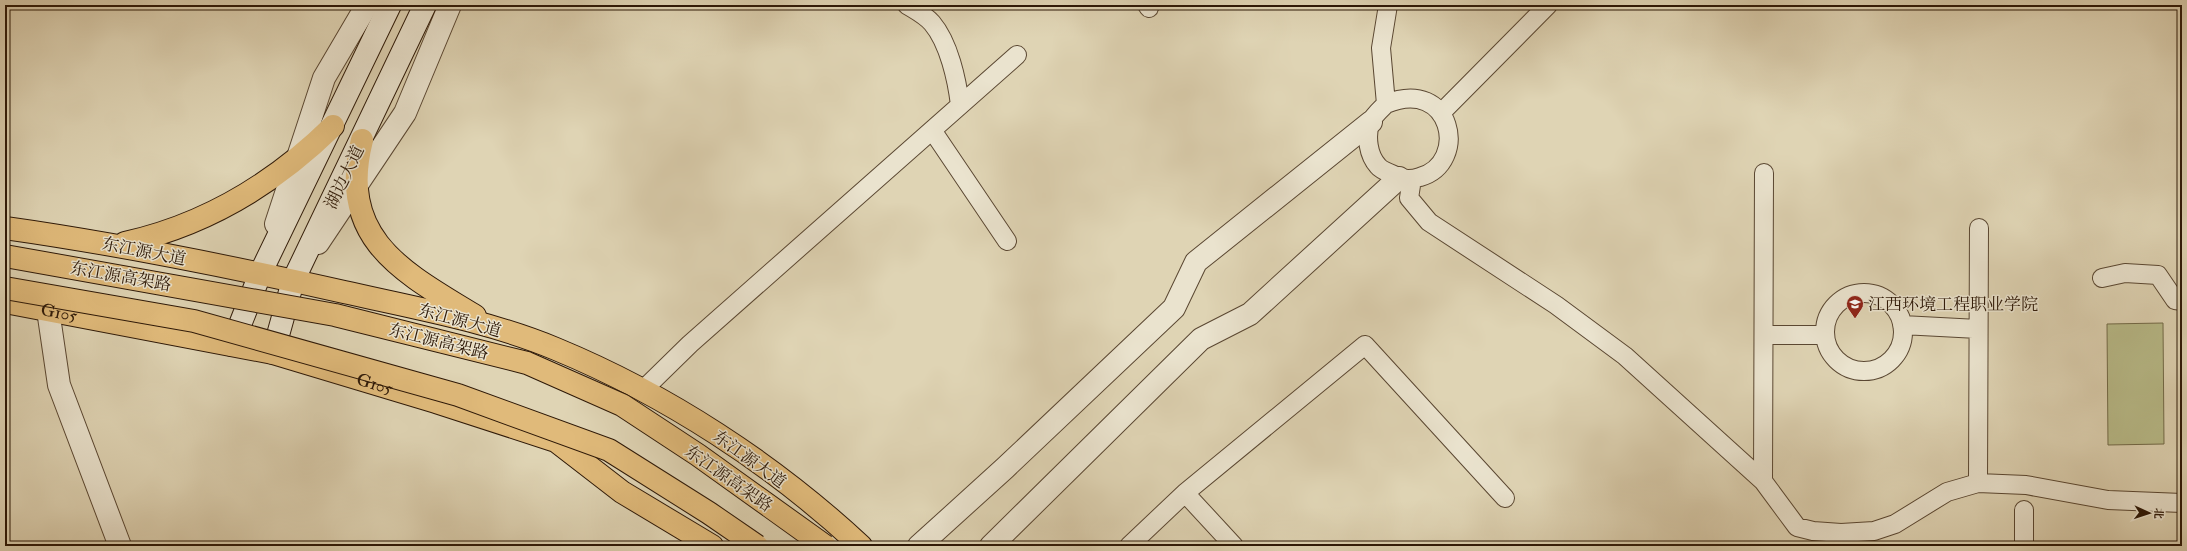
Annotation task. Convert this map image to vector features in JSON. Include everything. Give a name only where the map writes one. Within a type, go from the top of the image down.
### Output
[{"type":"highway","points":[[117,245],[170,231],[222,209],[270,181],[298,159],[333,126]]},
{"type":"highway","points":[[362,140],[356,170],[356,186],[362,216],[369,230],[385,254],[418,281],[493,327]]},
{"type":"highway","name":"东江源大道","points":[[5,228],[117,245],[294,281],[493,327],[556,349],[643,390],[702,424],[771,472],[840,527],[861,546]]},
{"type":"highway","name":"东江源高架路","points":[[5,256],[335,315],[527,363],[622,405],[698,456],[825,546]]},
{"type":"highway","name":"东江源高架路","points":[[5,288],[194,322],[458,395],[609,450],[710,513],[757,546]]},
{"type":"highway","name":"G105","points":[[5,302],[273,353],[436,402],[556,441],[622,492],[712,546]]},
{"type":"street","points":[[260,274],[324,78],[367,5]]},
{"type":"street","name":"湖边大道","points":[[232,345],[260,274],[333,126],[390,5]]},
{"type":"street","name":"湖边大道","points":[[273,353],[294,281],[425,5]]},
{"type":"street","points":[[294,281],[405,113],[450,5]]},
{"type":"street","points":[[907,5],[932,23],[935,28],[953,69],[960,105]]},
{"type":"street","points":[[1386,104],[1381,48],[1388,5]]},
{"type":"street","points":[[1441,113],[1548,5]]},
{"type":"street","points":[[643,390],[690,344],[1017,55]]},
{"type":"street","points":[[919,546],[1005,468],[1174,308],[1196,262],[1370,122],[1386,104],[1400,98],[1415,98],[1430,103],[1441,113],[1448,126],[1449,141],[1446,155],[1438,167],[1426,175],[1406,179],[1250,314],[1201,339],[991,546]]},
{"type":"street","points":[[1370,122],[1368,145],[1378,167],[1406,179]]},
{"type":"street","points":[[932,130],[1007,241]]},
{"type":"street","points":[[1763,482],[1764,173]]},
{"type":"street","points":[[1406,179],[1409,198],[1429,222],[1556,305],[1625,356],[1721,442],[1763,482],[1797,527],[1813,531],[1841,533],[1874,531],[1895,524],[1947,492],[1978,483],[2026,485],[2108,500],[2182,503]]},
{"type":"street","points":[[1978,483],[1979,228]]},
{"type":"street","points":[[2102,278],[2125,273],[2158,275],[2175,300],[2182,301]]},
{"type":"street","points":[[1854,294],[1872,294],[1881,297],[1895,308],[1902,325],[1901,343],[1892,358],[1877,369],[1869,371],[1851,369],[1839,362],[1830,352],[1825,335],[1828,317],[1832,309],[1846,297],[1854,294]]},
{"type":"street","points":[[48,310],[59,385],[120,546]]},
{"type":"street","points":[[1902,325],[1978,329]]},
{"type":"street","points":[[1764,335],[1825,335]]},
{"type":"street","points":[[1129,546],[1185,494],[1365,345],[1505,498]]},
{"type":"street","points":[[1185,494],[1234,546]]},
{"type":"street","points":[[2024,510],[2024,546]]},
{"type":"green space","points":[[2163,323],[2164,444],[2108,445],[2107,324]]},
{"type":"place","name":"江西环境工程职业学院","points":[[1855,319]]}]
